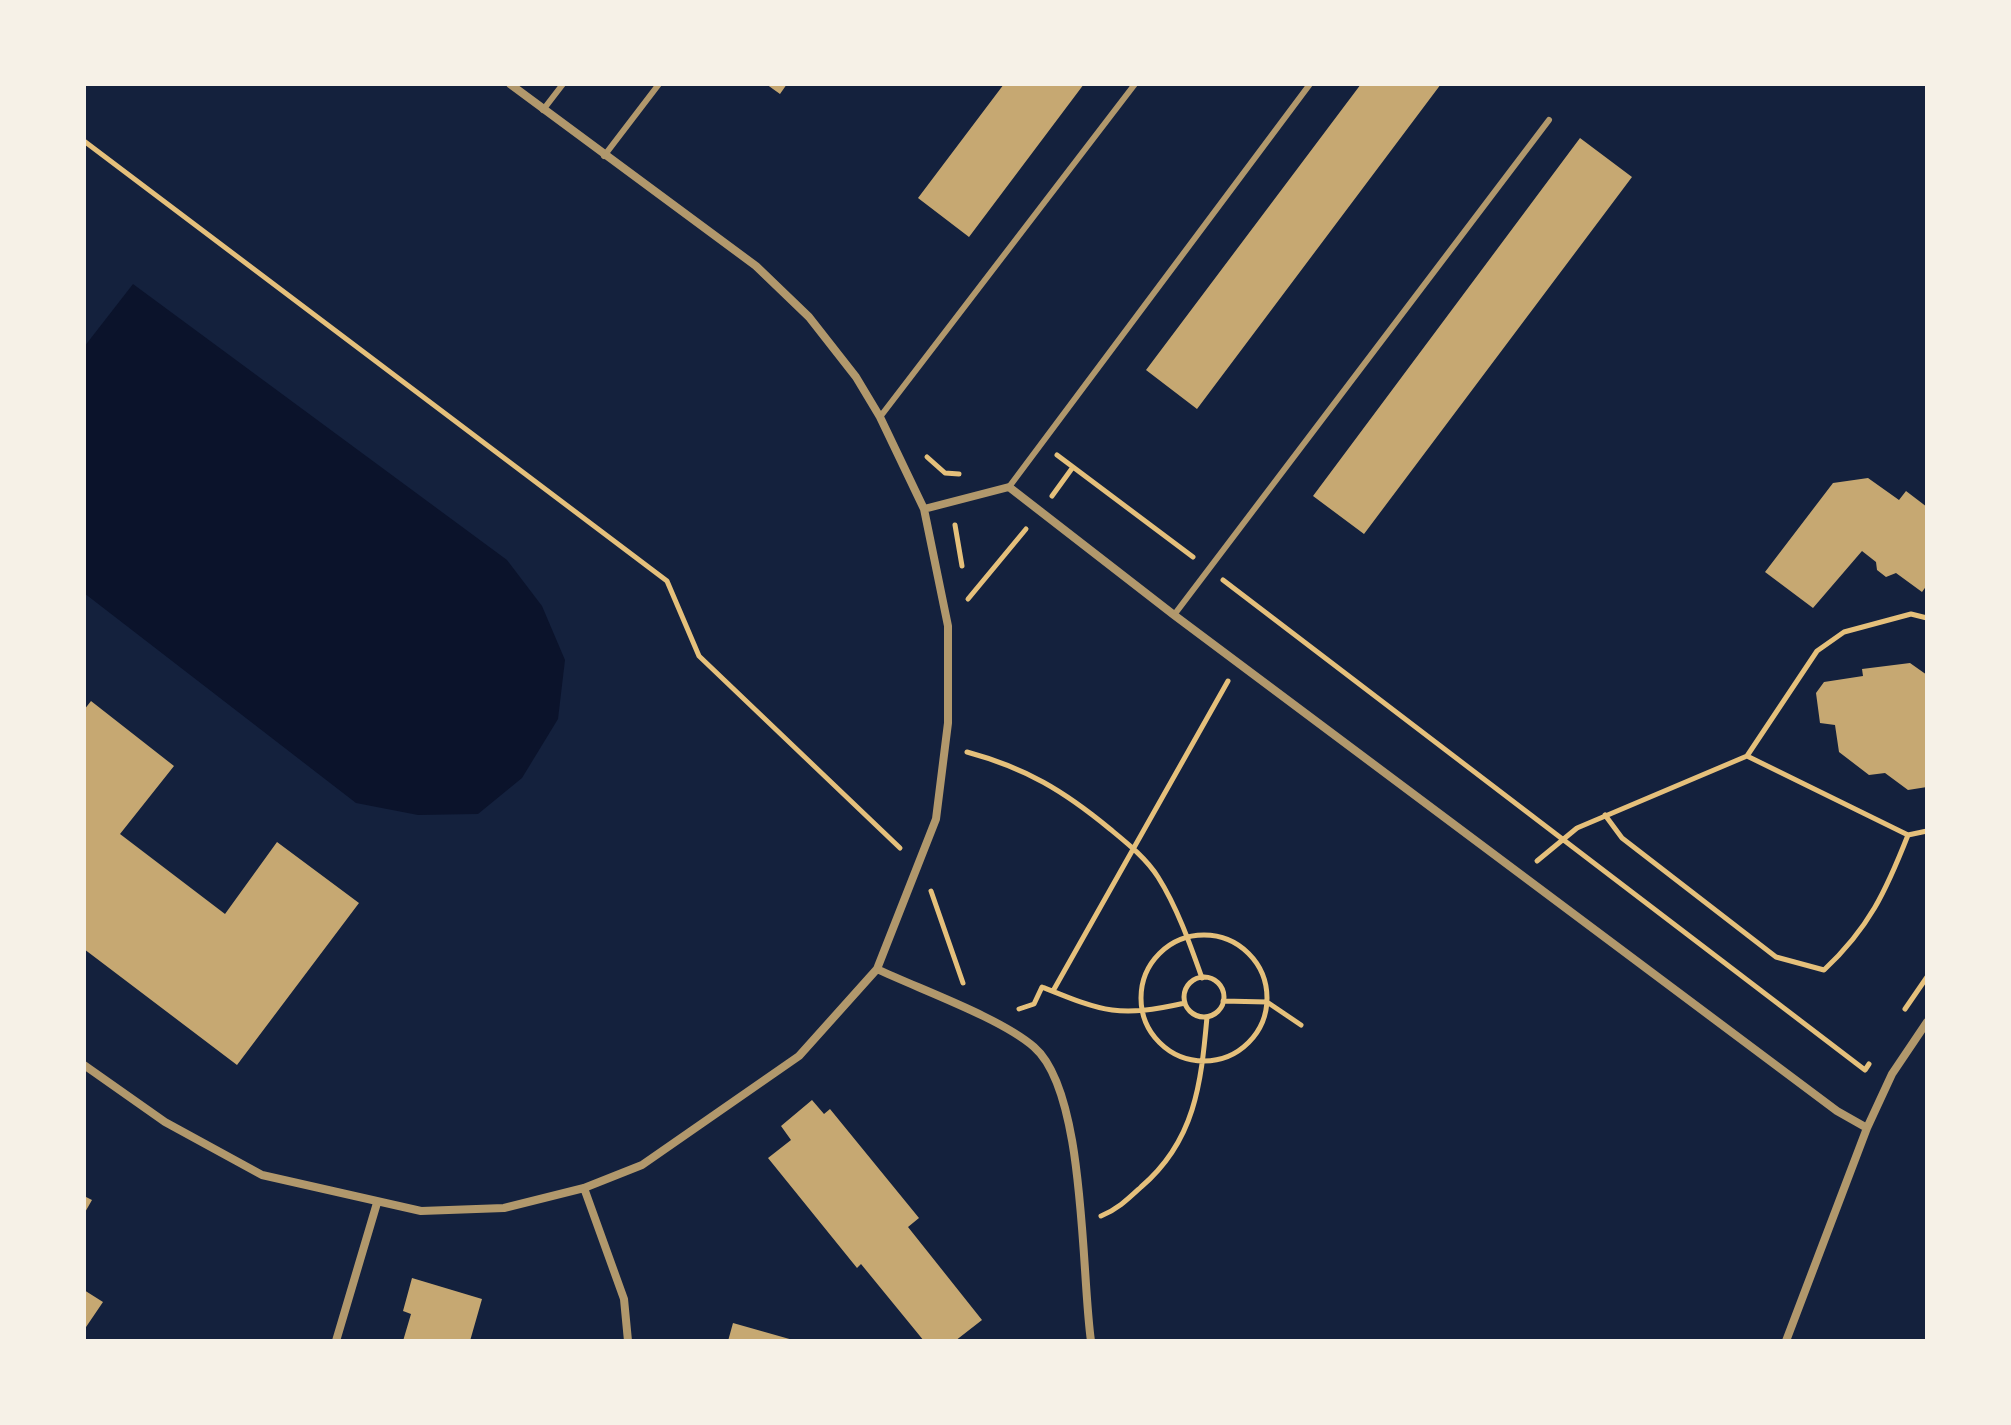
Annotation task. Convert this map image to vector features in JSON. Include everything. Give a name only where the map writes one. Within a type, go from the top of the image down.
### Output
[{"type":"street","points":[[84,1065],[165,1122],[262,1175],[421,1211],[504,1208],[584,1188],[642,1165],[799,1056],[877,969],[936,819],[948,723],[948,626],[924,509],[880,417],[856,377],[809,317],[756,266],[510,84]]},
{"type":"street","points":[[924,509],[1009,487],[1174,615],[1837,1111],[1867,1128]]},
{"type":"street","points":[[877,969],[1010,1031],[1037,1049],[1062,1093],[1075,1158],[1091,1341]]},
{"type":"street","points":[[1786,1341],[1867,1128],[1892,1074],[1927,1022]]},
{"type":"street","points":[[584,1188],[624,1299],[628,1341]]},
{"type":"street","points":[[336,1341],[377,1203]]},
{"type":"lane","points":[[543,110],[563,84]]},
{"type":"lane","points":[[604,156],[659,84]]},
{"type":"lane","points":[[880,417],[1135,84]]},
{"type":"lane","points":[[1009,487],[1310,84]]},
{"type":"lane","points":[[1174,615],[1549,120]]},
{"type":"path","points":[[84,141],[667,581],[699,656],[918,865]]},
{"type":"path","points":[[1043,445],[1865,1070],[1873,1057]]},
{"type":"path","points":[[968,599],[1073,467]]},
{"type":"path","points":[[945,473],[963,571]]},
{"type":"path","points":[[965,585],[968,614]]},
{"type":"path","points":[[1520,874],[1577,828],[1747,756],[1817,651],[1844,632],[1911,614],[1927,618]]},
{"type":"path","points":[[1053,991],[1238,663]]},
{"type":"path","points":[[959,764],[962,751],[996,760],[1046,781],[1075,798],[1134,849],[1158,877],[1187,937],[1202,978]]},
{"type":"path","points":[[1747,756],[1908,835],[1927,831]]},
{"type":"path","points":[[1605,815],[1622,838],[1776,957],[1824,970],[1854,942],[1884,897],[1908,835]]},
{"type":"path","points":[[922,895],[928,882],[966,992],[954,986]]},
{"type":"path","points":[[1220,936],[1248,953],[1262,974],[1267,1002],[1258,1030],[1248,1043],[1219,1059],[1203,1061],[1186,1058],[1158,1041],[1143,1012],[1141,996],[1149,965],[1172,943],[1187,937],[1220,936]]},
{"type":"path","points":[[1898,1019],[1927,977]]},
{"type":"path","points":[[1202,978],[1214,981],[1221,987],[1223,1001],[1216,1013],[1207,1017],[1189,1011],[1185,1003],[1188,985],[1202,978]]},
{"type":"path","points":[[1012,1009],[1034,1004],[1042,987],[1103,1011],[1143,1012],[1185,1003]]},
{"type":"path","points":[[1223,1001],[1267,1002],[1301,1025]]},
{"type":"path","points":[[1079,1220],[1095,1219],[1119,1209],[1159,1172],[1179,1146],[1193,1109],[1203,1061],[1207,1017]]},
{"type":"water","points":[[133,284],[507,560],[542,606],[565,660],[558,719],[522,778],[478,814],[418,815],[356,803],[84,593],[84,347]]},
{"type":"building","points":[[766,84],[787,84],[780,94]]},
{"type":"building","points":[[1004,84],[1084,84],[969,237],[918,198]]},
{"type":"building","points":[[1361,84],[1441,84],[1197,409],[1146,370]]},
{"type":"building","points":[[1580,138],[1632,177],[1364,534],[1313,496]]},
{"type":"building","points":[[1868,478],[1899,500],[1906,491],[1927,507],[1927,585],[1922,592],[1896,573],[1886,577],[1877,570],[1876,562],[1862,551],[1813,608],[1765,572],[1833,483]]},
{"type":"building","points":[[1910,663],[1927,675],[1927,787],[1908,790],[1885,773],[1869,775],[1839,752],[1835,725],[1820,723],[1816,693],[1824,682],[1863,676],[1862,669]]},
{"type":"building","points":[[91,701],[174,766],[120,834],[225,914],[277,842],[359,903],[237,1065],[84,949],[84,710]]},
{"type":"building","points":[[812,1100],[824,1114],[830,1109],[919,1218],[908,1227],[982,1320],[955,1341],[924,1341],[861,1264],[857,1268],[768,1158],[791,1140],[781,1126]]},
{"type":"building","points":[[84,1196],[92,1200],[84,1214]]},
{"type":"building","points":[[412,1278],[482,1299],[470,1341],[403,1341],[411,1314],[403,1311]]},
{"type":"building","points":[[84,1290],[103,1302],[84,1330]]},
{"type":"building","points":[[733,1323],[793,1340],[793,1341],[728,1341]]}]
